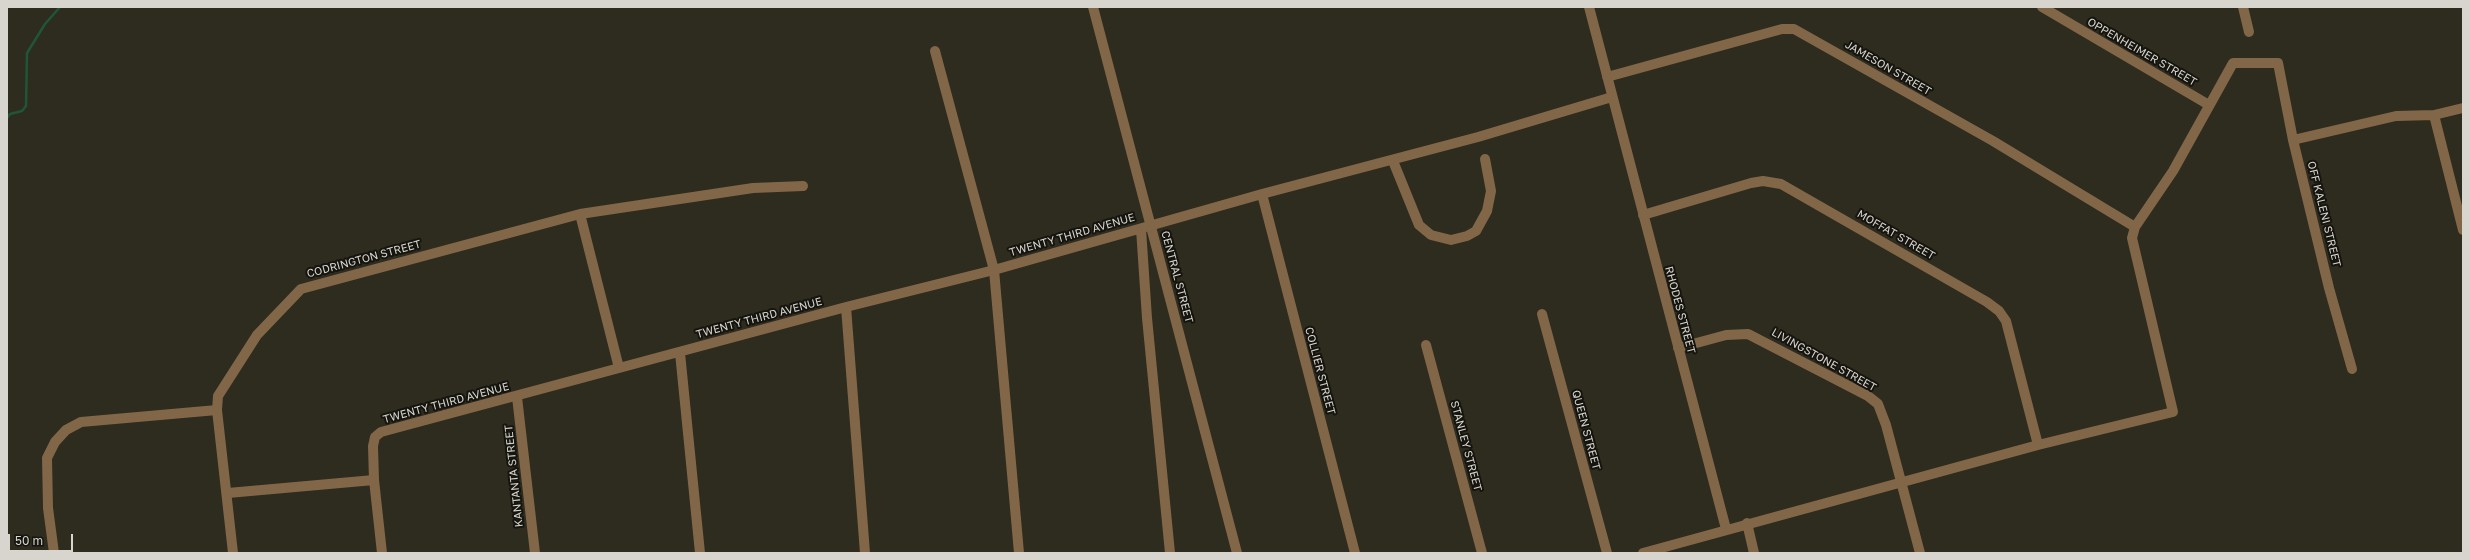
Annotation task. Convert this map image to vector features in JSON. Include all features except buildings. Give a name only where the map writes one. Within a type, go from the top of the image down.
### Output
[{"type":"street","name":"CENTRAL STREET","points":[[1093,7],[1146,227],[1237,553]]},
{"type":"street","name":"RHODES STREET","points":[[1589,7],[1726,529]]},
{"type":"street","name":"OPPENHEIMER STREET","points":[[2042,7],[2209,105]]},
{"type":"street","points":[[2243,7],[2249,32]]},
{"type":"street","name":"JAMESON STREET","points":[[1607,77],[1782,29],[1794,30],[1993,141],[2135,227]]},
{"type":"street","points":[[935,51],[994,270],[1019,553]]},
{"type":"street","name":"OFF KALENI STREET","points":[[2209,105],[2233,63],[2278,63],[2293,140],[2352,369]]},
{"type":"street","name":"TWENTY THIRD AVENUE","points":[[374,480],[372,446],[375,437],[381,432],[517,397],[846,307],[994,270],[1262,194],[1393,161],[1612,97]]},
{"type":"street","points":[[1644,553],[1726,529],[2038,445],[2173,412],[2132,238],[2135,227],[2173,171],[2209,105]]},
{"type":"street","points":[[2293,140],[2396,116],[2434,115],[2463,108]]},
{"type":"street","points":[[2434,115],[2463,230]]},
{"type":"street","points":[[1393,161],[1419,225],[1431,235],[1451,240],[1467,236],[1476,231],[1487,211],[1491,191],[1484,159]]},
{"type":"street","name":"MOFFAT STREET","points":[[1643,215],[1751,183],[1772,182],[1791,187],[1920,262],[1999,311],[2010,335],[2038,445]]},
{"type":"street","name":"CODRINGTON STREET","points":[[228,493],[217,410],[218,396],[221,388],[257,335],[301,289],[580,214],[753,188],[803,186]]},
{"type":"street","name":"COLLIER STREET","points":[[1262,194],[1355,553]]},
{"type":"street","points":[[580,214],[619,368]]},
{"type":"street","points":[[1146,227],[1147,318],[1170,553]]},
{"type":"street","points":[[846,307],[865,553]]},
{"type":"street","name":"QUEEN STREET","points":[[1542,314],[1606,553]]},
{"type":"street","name":"LIVINGSTONE STREET","points":[[1678,348],[1726,335],[1748,334],[1868,396],[1878,404],[1882,412],[1920,553]]},
{"type":"street","name":"STANLEY STREET","points":[[1426,346],[1482,553]]},
{"type":"street","points":[[680,353],[700,553]]},
{"type":"street","name":"KANTANTA STREET","points":[[517,397],[535,553]]},
{"type":"street","points":[[54,553],[48,508],[47,458],[55,442],[66,430],[81,422],[217,410]]},
{"type":"street","points":[[233,553],[228,493],[374,480],[382,553]]},
{"type":"street","points":[[1747,524],[1754,553]]},
{"type":"waterway","points":[[7,118],[10,114],[22,111],[26,106],[27,53],[45,24],[60,7]]}]
